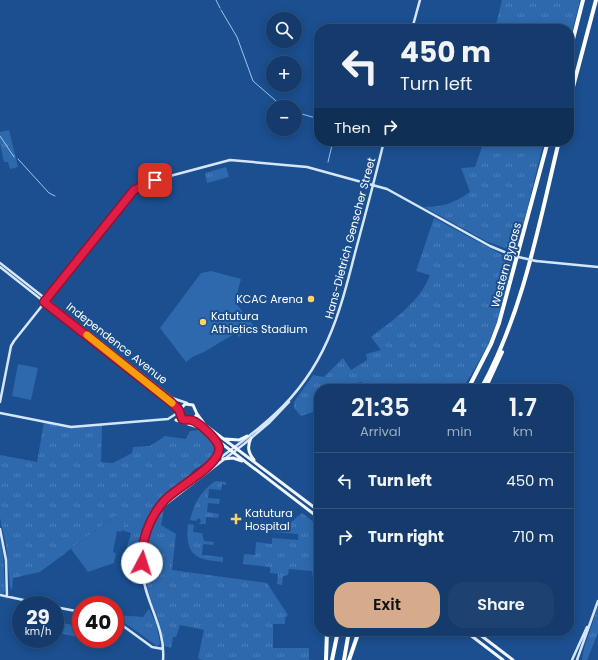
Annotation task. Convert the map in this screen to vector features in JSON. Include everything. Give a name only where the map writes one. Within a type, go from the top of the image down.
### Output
[{"type":"highway","points":[[574,35],[583,0]]},
{"type":"highway","points":[[574,83],[596,0]]},
{"type":"highway","name":"Western Bypass","points":[[471,384],[491,344],[499,323],[547,146]]},
{"type":"highway","name":"Western Bypass","points":[[484,384],[508,333],[528,265],[558,146]]},
{"type":"highway","points":[[487,384],[499,359],[508,333]]},
{"type":"highway","points":[[326,660],[327,636]]},
{"type":"highway","points":[[332,660],[337,636]]},
{"type":"highway","points":[[344,660],[348,636]]},
{"type":"highway","points":[[349,660],[357,636]]},
{"type":"main road","points":[[179,411],[181,406],[187,403]]},
{"type":"main road","name":"Independence Avenue","points":[[187,403],[195,406],[197,414],[205,425],[314,507]]},
{"type":"main road","name":"Independence Avenue","points":[[179,411],[182,419],[190,420],[205,430],[314,514]]},
{"type":"main road","points":[[190,420],[197,414]]},
{"type":"main road","points":[[176,420],[205,430]]},
{"type":"main road","points":[[224,438],[236,441],[249,437],[248,451],[255,462]]},
{"type":"main road","points":[[213,463],[219,451],[215,438]]},
{"type":"main road","points":[[223,460],[233,458],[246,462]]},
{"type":"main road","points":[[472,636],[502,660]]},
{"type":"main road","points":[[482,636],[513,660]]},
{"type":"street","points":[[413,24],[420,0]]},
{"type":"street","name":"Hans-Dietrich Genscher Street","points":[[163,660],[163,649],[158,622],[143,580],[142,558],[144,541],[152,519],[164,500],[235,448],[269,420],[291,399],[315,367],[331,334],[346,289],[383,146]]},
{"type":"street","points":[[0,402],[11,346],[134,190],[155,180],[234,160],[307,167],[373,184],[393,191],[490,246],[514,256],[536,261],[598,267]]},
{"type":"street","name":"Independence Avenue","points":[[0,263],[156,390],[179,411]]},
{"type":"street","name":"Independence Avenue","points":[[0,267],[175,400],[187,403]]},
{"type":"street","points":[[162,420],[172,418],[179,411]]},
{"type":"street","points":[[0,413],[66,427],[162,420],[190,420]]},
{"type":"street","name":"Hans-Dietrich Genscher Street","points":[[144,541],[155,517],[166,504],[223,460],[231,451]]},
{"type":"street","points":[[0,529],[6,560],[7,597]]},
{"type":"street","points":[[0,595],[12,598]]},
{"type":"street","points":[[577,660],[598,601]]},
{"type":"street","points":[[572,660],[591,620]]},
{"type":"street","points":[[124,627],[152,647],[163,649]]},
{"type":"green space","points":[[502,0],[580,0],[574,24],[496,24]]},
{"type":"green space","points":[[9,130],[18,167],[10,169],[8,162],[4,162],[0,144],[0,132]]},
{"type":"green space","points":[[482,146],[543,146],[517,250],[515,252],[486,241],[424,207],[448,204],[470,192],[461,168],[475,167]]},
{"type":"green space","points":[[226,167],[229,177],[207,183],[205,173]]},
{"type":"green space","points":[[434,218],[514,261],[504,301],[494,330],[484,353],[465,384],[364,384],[361,382],[354,384],[314,384],[314,412],[301,416],[294,408],[294,402],[313,375],[324,377],[343,358],[351,370],[367,360],[366,354],[381,350],[371,337],[413,302],[420,294],[430,275],[416,271]]},
{"type":"green space","points":[[211,271],[241,279],[235,302],[254,326],[239,337],[236,333],[186,362],[160,328],[201,273]]},
{"type":"green space","points":[[18,364],[38,368],[31,400],[12,396]]},
{"type":"green space","points":[[44,422],[67,427],[102,425],[101,462],[113,463],[132,453],[133,447],[150,446],[165,436],[186,439],[190,431],[199,430],[217,447],[215,457],[193,471],[160,501],[152,512],[142,543],[140,573],[132,574],[121,560],[124,559],[131,533],[121,530],[123,525],[115,516],[40,572],[13,578],[12,590],[10,587],[6,545],[0,518],[0,455],[37,462]]},
{"type":"green space","points":[[216,481],[226,482],[226,485],[222,484],[221,490],[209,489],[208,498],[220,499],[219,504],[208,503],[207,512],[219,514],[218,518],[206,517],[206,524],[199,524],[201,521],[199,518],[196,521],[190,520],[193,509],[202,493]]},
{"type":"green space","points":[[164,510],[161,525],[176,534],[172,570],[267,583],[288,615],[285,618],[285,624],[273,624],[273,648],[309,648],[309,660],[202,660],[198,658],[204,630],[180,625],[176,637],[173,637],[171,648],[164,646],[161,630],[149,594],[144,567],[146,546],[149,536]]},
{"type":"green space","points":[[302,513],[314,522],[314,584],[312,571],[289,569],[288,575],[283,576],[282,585],[277,584],[278,574],[270,573],[270,567],[243,564],[244,554],[255,555],[256,542],[272,544],[272,538],[298,540],[298,534],[273,532],[274,527],[290,523]]},
{"type":"green space","points":[[115,516],[123,525],[121,532],[117,531],[113,552],[116,553],[114,563],[88,572],[71,549]]},
{"type":"green space","points":[[188,524],[194,525],[193,532],[202,533],[204,541],[214,542],[213,545],[203,544],[202,555],[223,557],[223,562],[205,559],[194,554],[190,549],[188,542]]},
{"type":"green space","points":[[0,539],[3,554],[5,591],[3,594],[0,593]]},
{"type":"green space","points":[[598,607],[598,633],[587,660],[582,660],[584,648]]},
{"type":"green space","points":[[149,609],[156,623],[160,644],[157,646],[124,622],[124,616],[143,617]]},
{"type":"green space","points":[[64,623],[72,625],[72,636],[64,634]]},
{"type":"waterway","points":[[216,0],[220,8]]},
{"type":"waterway","points":[[221,10],[237,37],[253,81],[275,100]]},
{"type":"waterway","points":[[302,114],[314,118]]},
{"type":"waterway","points":[[0,136],[14,157]]},
{"type":"waterway","points":[[328,162],[332,146]]},
{"type":"waterway","points":[[18,159],[49,193],[55,196]]},
{"type":"slow traffic","points":[[87,335],[172,403]]},
{"type":"place","name":"KCAC Arena","points":[[311,299]]},
{"type":"place","name":"Katutura Athletics Stadium","points":[[203,322]]},
{"type":"place","name":"Katutura Hospital","points":[[236,519]]},
{"type":"route","points":[[142,563],[146,532],[155,512],[167,497],[213,463],[218,454],[219,447],[215,438],[191,420],[188,421],[182,419],[179,414],[179,410],[171,402],[44,302],[65,278],[134,190],[139,186],[155,180]]}]
